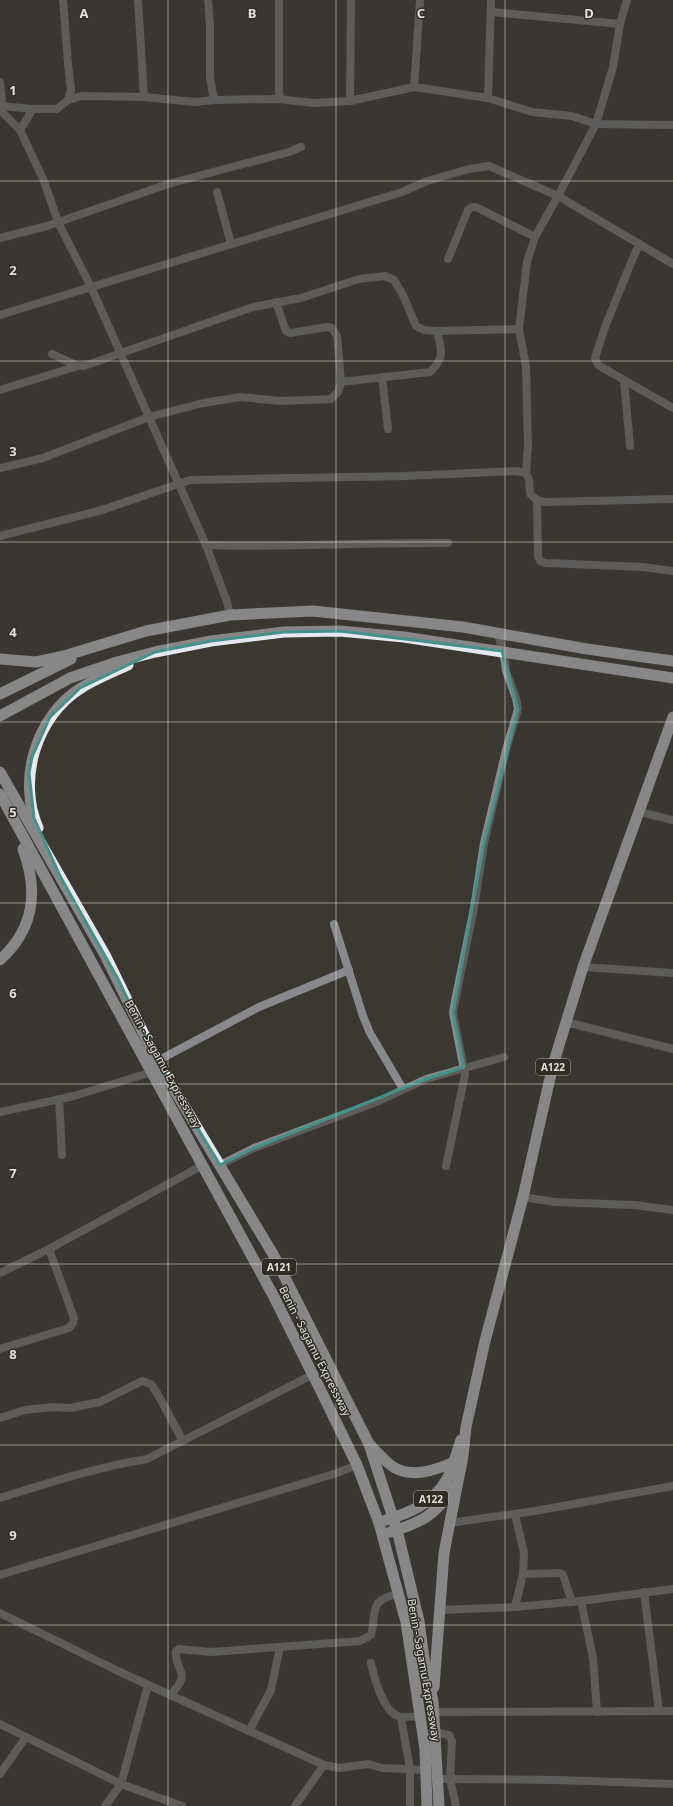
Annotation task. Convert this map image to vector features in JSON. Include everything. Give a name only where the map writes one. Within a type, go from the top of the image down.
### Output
[{"type":"highway","points":[[0,659],[36,662],[64,656],[146,631],[230,615],[314,611],[463,627],[587,649],[672,661]]},
{"type":"highway","points":[[0,716],[70,678],[155,652],[211,641],[284,632],[340,630],[404,637],[669,678]]},
{"type":"highway","points":[[0,694],[102,644]]},
{"type":"highway","points":[[60,876],[34,818],[29,791],[29,773],[32,757],[42,732],[50,717],[60,705],[80,688],[155,652]]},
{"type":"highway","name":"A122","points":[[382,1535],[427,1518],[446,1498],[457,1482],[463,1456],[466,1427],[485,1341],[523,1197],[553,1065],[584,967],[673,717]]},
{"type":"highway","name":"A121","points":[[0,772],[105,955],[158,1061],[289,1285],[369,1444],[397,1530],[419,1621],[424,1659],[433,1706],[439,1806]]},
{"type":"highway","name":"Benin - Sagamu Expressway","points":[[0,794],[273,1295],[357,1465],[379,1523],[406,1622],[420,1716],[426,1770],[427,1806]]},
{"type":"highway","points":[[0,960],[13,949],[23,934],[28,919],[33,891],[30,867],[10,812]]},
{"type":"highway","name":"A122","points":[[379,1523],[425,1505],[435,1496],[448,1478],[452,1463],[466,1427]]},
{"type":"highway","points":[[369,1444],[395,1468],[405,1472],[422,1472],[452,1463]]},
{"type":"highway","points":[[433,1706],[444,1553],[457,1482]]},
{"type":"street","points":[[63,0],[71,90],[68,100]]},
{"type":"street","points":[[138,0],[144,97]]},
{"type":"street","points":[[208,0],[210,25],[210,78],[214,100]]},
{"type":"street","points":[[279,99],[280,0]]},
{"type":"street","points":[[350,101],[351,0]]},
{"type":"street","points":[[414,87],[420,0]]},
{"type":"street","points":[[488,98],[491,0]]},
{"type":"street","points":[[627,0],[620,24],[613,67],[596,124],[535,237],[528,262],[519,329],[526,366],[528,446],[526,473],[530,479],[530,494],[537,500],[546,502],[673,499]]},
{"type":"street","points":[[491,12],[620,24]]},
{"type":"street","points":[[0,82],[1,106],[3,113],[20,130],[47,189],[58,222],[91,287],[206,544],[228,602],[230,615]]},
{"type":"street","points":[[1,106],[33,109],[57,109],[68,100],[81,96],[144,97],[195,102],[214,100],[279,99],[313,103],[350,101],[414,87],[488,98],[506,102],[532,112],[572,116],[596,124],[673,125]]},
{"type":"street","points":[[20,130],[33,109]]},
{"type":"street","points":[[0,238],[58,222],[168,184],[290,152],[301,147]]},
{"type":"street","points":[[0,315],[402,192],[427,181],[469,169],[489,166],[558,196],[673,264]]},
{"type":"street","points":[[217,192],[232,244]]},
{"type":"street","points":[[448,259],[468,210],[472,207],[476,207],[535,237]]},
{"type":"street","points":[[640,244],[634,253],[605,327],[595,358],[598,365],[673,408]]},
{"type":"street","points":[[0,390],[89,364],[253,307],[301,298],[359,279],[385,276],[394,280],[403,295],[416,326],[424,330],[519,329]]},
{"type":"street","points":[[0,468],[43,458],[148,417],[203,403],[240,397],[281,401],[324,400],[335,396],[341,382],[337,336],[335,332],[332,328],[328,327],[290,333],[286,331],[276,302]]},
{"type":"street","points":[[341,382],[430,372],[438,364],[442,354],[437,331]]},
{"type":"street","points":[[52,354],[78,366]]},
{"type":"street","points":[[382,377],[388,429]]},
{"type":"street","points":[[624,380],[630,446]]},
{"type":"street","points":[[0,536],[102,510],[190,480],[406,476],[516,471],[526,473]]},
{"type":"street","points":[[537,500],[538,556],[540,561],[546,563],[643,567],[673,571]]},
{"type":"street","points":[[206,544],[238,546],[387,542],[448,543]]},
{"type":"street","points":[[446,1166],[465,1075],[453,1013],[474,908],[484,843],[506,750],[518,709],[516,698],[506,671],[498,633]]},
{"type":"street","points":[[640,812],[673,820]]},
{"type":"street","points":[[334,924],[363,1016],[370,1033],[403,1089]]},
{"type":"street","points":[[584,967],[673,973]]},
{"type":"street","points":[[158,1061],[259,1007],[348,970]]},
{"type":"street","points":[[566,1022],[673,1049]]},
{"type":"street","points":[[220,1165],[254,1148],[379,1101],[426,1079],[504,1057]]},
{"type":"street","points":[[0,1112],[92,1092],[152,1072]]},
{"type":"street","points":[[59,1100],[62,1155]]},
{"type":"street","points":[[0,1273],[49,1249],[203,1165]]},
{"type":"street","points":[[523,1197],[554,1202],[634,1205],[673,1210]]},
{"type":"street","points":[[0,1349],[69,1328],[73,1323],[74,1318],[49,1249]]},
{"type":"street","points":[[0,1498],[74,1475],[118,1464],[147,1459],[312,1375]]},
{"type":"street","points":[[0,1418],[25,1410],[53,1407],[70,1408],[100,1402],[142,1381],[151,1384],[183,1440]]},
{"type":"street","points":[[0,1574],[337,1473],[357,1465]]},
{"type":"street","points":[[449,1523],[515,1514],[673,1486]]},
{"type":"street","points":[[515,1514],[524,1553],[523,1574],[515,1607]]},
{"type":"street","points":[[523,1574],[560,1573],[563,1575],[572,1602]]},
{"type":"street","points":[[440,1610],[515,1607],[581,1602],[673,1589]]},
{"type":"street","points":[[644,1592],[660,1711]]},
{"type":"street","points":[[170,1694],[179,1686],[182,1680],[182,1673],[176,1656],[176,1651],[179,1649],[211,1652],[360,1641],[371,1635],[376,1606],[379,1600],[386,1596],[398,1594]]},
{"type":"street","points":[[581,1602],[593,1658],[597,1712]]},
{"type":"street","points":[[0,1613],[148,1685],[324,1765],[339,1768],[368,1764],[382,1768],[426,1770]]},
{"type":"street","points":[[249,1731],[271,1690],[280,1647]]},
{"type":"street","points":[[371,1663],[378,1688],[388,1708],[393,1714],[401,1717],[420,1716]]},
{"type":"street","points":[[105,1806],[121,1784],[148,1685]]},
{"type":"street","points":[[433,1706],[597,1712],[673,1711]]},
{"type":"street","points":[[401,1717],[410,1769],[410,1806]]},
{"type":"street","points":[[0,1724],[121,1784],[182,1806]]},
{"type":"street","points":[[435,1732],[449,1735],[452,1741],[450,1779],[456,1806]]},
{"type":"street","points":[[0,1774],[26,1737]]},
{"type":"street","points":[[295,1806],[324,1765]]},
{"type":"street","points":[[437,1779],[673,1784]]},
{"type":"highlighted area","points":[[340,631],[502,651],[518,709],[484,843],[453,1013],[464,1067],[426,1079],[254,1148],[220,1165],[157,1061],[118,979],[60,876],[34,818],[29,773],[32,757],[50,717],[80,688],[155,652],[211,641],[284,632]]}]
